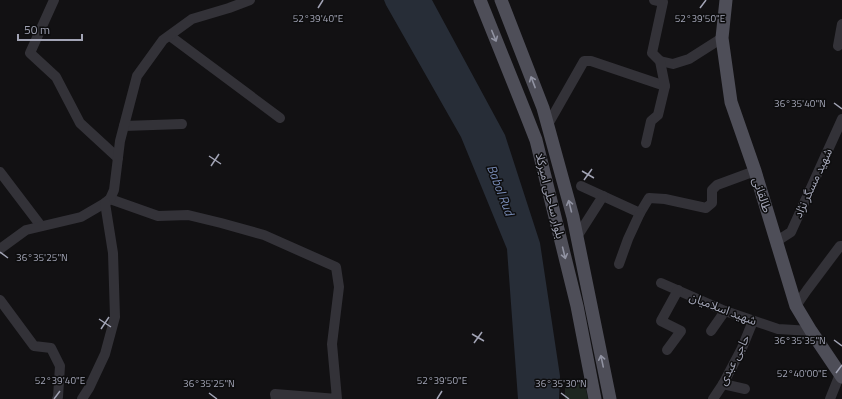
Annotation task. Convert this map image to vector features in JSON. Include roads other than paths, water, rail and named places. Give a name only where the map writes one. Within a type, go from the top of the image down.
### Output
[{"type":"main road","name":"بلوار ساحلی امیرکلا","points":[[480,0],[536,140],[577,306],[595,399]]},
{"type":"main road","name":"بلوار ساحلی امیرکلا","points":[[501,0],[543,108],[573,217],[610,399]]},
{"type":"main road","name":"طالقانی","points":[[726,0],[722,38],[731,102],[755,171],[796,306],[841,376]]},
{"type":"street","points":[[54,0],[30,54],[56,77],[80,123],[118,158]]},
{"type":"street","points":[[219,11],[224,0]]},
{"type":"street","points":[[0,249],[26,230],[81,217],[108,201],[114,190],[120,141],[137,76],[163,40],[192,19],[250,0]]},
{"type":"street","points":[[661,1],[652,53],[660,61],[673,64],[689,59],[722,38]]},
{"type":"street","points":[[838,46],[842,24]]},
{"type":"street","points":[[170,36],[280,118]]},
{"type":"street","points":[[548,126],[584,61],[591,61],[665,86]]},
{"type":"street","points":[[646,143],[651,121],[658,114],[665,86],[660,61]]},
{"type":"street","name":"شهید مسگر نژاد","points":[[777,241],[791,232],[842,119]]},
{"type":"street","points":[[124,126],[182,124]]},
{"type":"street","points":[[619,264],[628,239],[649,198],[665,199],[706,208],[712,203],[712,190],[717,185],[755,171]]},
{"type":"street","points":[[0,172],[42,226]]},
{"type":"street","points":[[581,186],[640,213]]},
{"type":"street","points":[[580,232],[603,196]]},
{"type":"street","points":[[82,399],[89,388],[105,354],[114,317],[113,253],[108,201]]},
{"type":"street","points":[[108,201],[158,216],[188,215],[264,235],[336,267],[339,287],[332,344],[337,399],[275,394],[276,399]]},
{"type":"street","points":[[796,306],[840,246],[842,246]]},
{"type":"street","name":"شهید اسلامیان","points":[[661,283],[725,311],[753,321],[778,329],[811,331]]},
{"type":"street","points":[[667,350],[681,331],[661,320],[678,290]]},
{"type":"street","points":[[0,300],[34,346],[51,348],[60,366],[57,399]]},
{"type":"street","points":[[710,331],[725,311]]},
{"type":"street","name":"حاجی عبدی","points":[[713,399],[723,384],[742,348],[753,321]]},
{"type":"street","points":[[830,399],[841,376]]},
{"type":"street","points":[[723,384],[745,389]]},
{"type":"water","name":"Babol Rud","points":[[384,0],[432,0],[505,135],[540,243],[560,376],[559,399],[518,399],[507,249],[461,137]]}]
